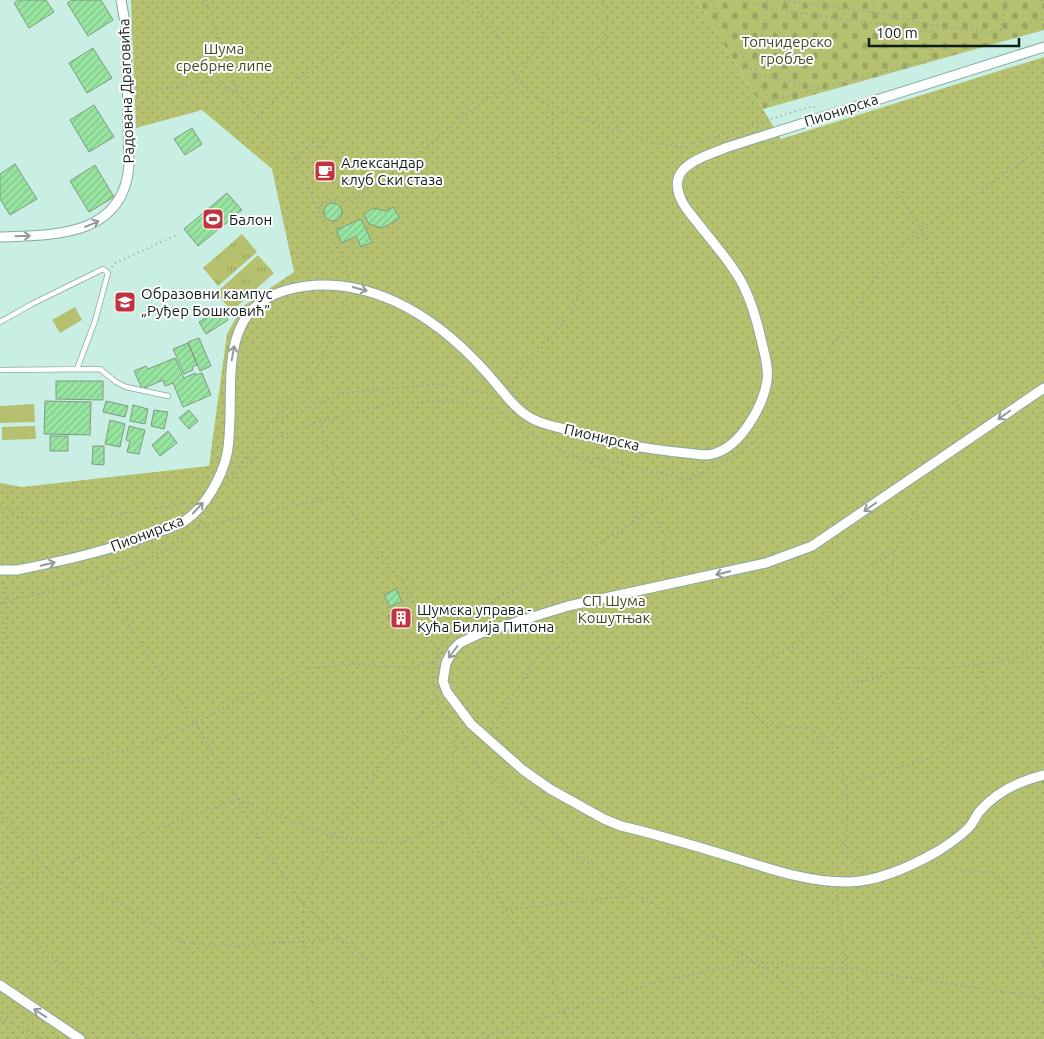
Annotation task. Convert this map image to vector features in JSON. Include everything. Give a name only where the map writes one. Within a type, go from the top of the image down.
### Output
[{"type":"street","name":"Радована Драговића","points":[[0,237],[63,233],[92,225],[112,211],[125,187],[128,176],[126,28],[121,0]]},
{"type":"street","name":"Пионирска","points":[[1,570],[17,570],[42,565],[117,546],[146,537],[188,518],[205,500],[221,471],[226,456],[229,440],[231,365],[236,338],[251,311],[262,302],[287,290],[321,285],[351,287],[393,301],[411,310],[446,333],[484,370],[507,397],[525,414],[537,421],[590,437],[666,450],[716,454],[733,444],[748,426],[764,393],[767,368],[757,321],[746,291],[737,274],[682,202],[676,187],[677,178],[688,165],[708,154],[827,114],[1044,47]]},
{"type":"street","points":[[1044,388],[824,539],[798,552],[766,563],[579,604],[481,633],[460,643],[453,650],[446,664],[444,674],[445,686],[453,701],[467,719],[523,770],[550,789],[604,819],[621,826],[783,873],[850,882],[879,876],[939,850],[966,831],[979,812],[997,795],[1025,780],[1044,775]]},
{"type":"street","points":[[0,985],[80,1039]]},
{"type":"lane","points":[[0,322],[103,269],[108,273],[95,321],[77,370]]},
{"type":"lane","points":[[0,370],[100,369],[116,382],[126,387],[168,396]]},
{"type":"path","points":[[206,0],[238,94]]},
{"type":"path","points":[[258,115],[285,90],[403,0]]},
{"type":"path","points":[[468,0],[506,46],[516,80],[549,105],[620,132],[653,143],[683,147],[812,106],[857,133],[874,155],[921,228],[937,272],[947,312],[951,362],[950,382],[973,437]]},
{"type":"path","points":[[317,208],[332,200],[346,201],[385,180],[464,116],[516,80],[552,25],[559,0]]},
{"type":"path","points":[[603,0],[607,16],[605,44],[589,54],[620,132]]},
{"type":"path","points":[[710,0],[770,101],[930,60],[936,0]]},
{"type":"path","points":[[743,0],[767,8],[932,32]]},
{"type":"path","points":[[755,74],[768,0]]},
{"type":"path","points":[[779,0],[872,12],[932,25],[988,32],[1044,18]]},
{"type":"path","points":[[809,4],[810,0]]},
{"type":"path","points":[[872,12],[874,0]]},
{"type":"path","points":[[1000,30],[1006,0]]},
{"type":"path","points":[[1036,0],[1044,1]]},
{"type":"path","points":[[755,74],[821,88]]},
{"type":"path","points":[[127,98],[162,89],[211,81],[229,88],[238,94],[295,159],[306,178],[317,208],[342,257],[350,278],[351,287],[317,370],[271,422],[225,487]]},
{"type":"path","points":[[271,422],[346,393],[436,384],[507,397],[517,373],[572,312],[579,295],[580,254],[578,222],[565,183],[558,150],[552,133],[553,117],[549,105]]},
{"type":"path","points":[[295,159],[313,141],[319,148],[331,137]]},
{"type":"path","points":[[835,1039],[824,1019],[794,987],[726,944],[605,878],[477,765],[445,719],[435,696],[432,668],[439,650],[454,629],[501,596],[555,570],[631,524],[688,480],[734,456],[773,426],[812,377],[850,321],[876,276],[897,252],[921,228],[979,192],[1044,146]]},
{"type":"path","points":[[108,273],[115,263],[180,234]]},
{"type":"path","points":[[231,479],[275,439],[320,421],[384,405],[450,400],[494,409],[539,439],[614,473],[636,492],[637,512],[631,524]]},
{"type":"path","points":[[519,420],[522,428]]},
{"type":"path","points":[[320,421],[341,496],[375,547],[406,588],[419,614],[425,635],[439,650]]},
{"type":"path","points":[[688,480],[710,455]]},
{"type":"path","points":[[574,456],[602,459],[688,480]]},
{"type":"path","points":[[886,595],[895,551],[935,473]]},
{"type":"path","points":[[198,526],[341,496]]},
{"type":"path","points":[[0,506],[18,517],[62,524],[205,500]]},
{"type":"path","points":[[650,509],[665,536],[662,587]]},
{"type":"path","points":[[0,605],[6,601],[47,592],[129,567],[165,550],[195,530],[203,518]]},
{"type":"path","points":[[868,870],[845,852],[846,785],[828,738],[802,727],[766,726],[747,708],[750,677],[769,656],[792,648],[838,601],[859,574],[895,551]]},
{"type":"path","points":[[798,552],[812,565],[838,601]]},
{"type":"path","points":[[0,653],[4,644],[6,601],[1,570]]},
{"type":"path","points":[[103,576],[145,651],[196,723],[266,851],[304,904],[340,938],[372,964],[430,1039]]},
{"type":"path","points":[[486,737],[539,655],[575,641],[579,604]]},
{"type":"path","points":[[844,646],[865,658],[873,679]]},
{"type":"path","points":[[828,738],[842,725],[837,694],[852,682],[873,679],[902,667],[930,670],[1014,660],[1044,646]]},
{"type":"path","points":[[0,772],[16,764],[68,763],[137,748],[196,723],[237,701],[305,669],[355,664],[410,668],[434,662]]},
{"type":"path","points":[[846,785],[927,759],[964,736],[988,697],[979,664]]},
{"type":"path","points":[[326,1039],[313,1007],[304,940],[304,904],[333,837],[378,768],[435,696]]},
{"type":"path","points":[[456,736],[453,762],[461,815],[506,910],[550,972],[574,1039]]},
{"type":"path","points":[[0,889],[48,869],[238,800],[333,837],[399,844],[461,815]]},
{"type":"path","points":[[0,813],[52,874],[119,903],[182,943],[238,946],[340,938]]},
{"type":"path","points":[[922,859],[957,870],[993,872],[1007,886],[1044,967]]},
{"type":"path","points":[[835,881],[847,968],[849,1039]]},
{"type":"path","points":[[506,910],[636,895]]},
{"type":"path","points":[[0,910],[141,1039]]},
{"type":"path","points":[[484,1039],[491,1034],[658,982],[754,961],[802,968],[847,968],[1024,995],[1044,1001]]},
{"type":"path","points":[[0,1019],[26,1029],[42,1039]]},
{"type":"path","points":[[26,1029],[32,1039]]},
{"type":"green space","name":"СП Шума Кошутњак","points":[[131,0],[697,0],[781,139],[1044,57],[1044,1039],[0,1039],[0,483],[22,487],[209,466],[227,334],[242,307],[294,272],[272,169],[202,110],[136,128]]},
{"type":"green space","name":"Топчидерско гробље","points":[[697,0],[1044,0],[1044,30],[763,109]]},
{"type":"green space","points":[[242,234],[257,252],[218,286],[203,268]]},
{"type":"green space","points":[[258,255],[274,273],[232,311],[216,293]]},
{"type":"green space","points":[[75,307],[82,320],[60,333],[52,320]]},
{"type":"green space","points":[[34,404],[35,422],[0,423],[0,406]]},
{"type":"green space","points":[[35,426],[36,439],[2,440],[2,427]]},
{"type":"building","points":[[19,0],[46,0],[54,12],[29,28],[14,3]]},
{"type":"building","points":[[72,0],[101,0],[113,20],[88,36],[67,3]]},
{"type":"building","points":[[93,48],[112,78],[87,93],[69,63]]},
{"type":"building","points":[[94,105],[114,137],[89,152],[70,120]]},
{"type":"building","points":[[192,128],[202,144],[185,155],[174,139]]},
{"type":"building","points":[[15,164],[37,199],[10,215],[0,199],[0,174]]},
{"type":"building","points":[[95,165],[114,197],[89,212],[70,181]]},
{"type":"building","name":"Балон","points":[[227,193],[242,210],[198,246],[184,229]]},
{"type":"building","points":[[333,203],[339,206],[342,212],[339,218],[333,221],[327,218],[324,212],[327,206]]},
{"type":"building","points":[[393,207],[400,218],[382,228],[369,224],[364,215],[373,208],[386,211]]},
{"type":"building","points":[[361,219],[372,242],[361,247],[356,236],[342,243],[336,230]]},
{"type":"building","points":[[220,309],[228,320],[206,334],[199,322]]},
{"type":"building","points":[[199,338],[211,366],[200,371],[188,342]]},
{"type":"building","points":[[188,343],[197,365],[192,367],[193,370],[184,374],[173,349]]},
{"type":"building","points":[[175,358],[184,378],[195,373],[196,375],[202,373],[211,395],[183,407],[173,383],[165,386],[163,380],[142,389],[134,371],[146,366],[148,369]]},
{"type":"building","points":[[56,381],[103,381],[103,400],[56,399]]},
{"type":"building","points":[[45,401],[91,402],[90,435],[44,434]]},
{"type":"building","points":[[106,401],[128,406],[125,417],[103,412]]},
{"type":"building","points":[[133,405],[148,409],[145,424],[130,421]]},
{"type":"building","points":[[154,410],[168,412],[164,429],[151,426]]},
{"type":"building","points":[[189,410],[198,421],[189,429],[179,418]]},
{"type":"building","points":[[110,420],[125,424],[120,447],[105,444]]},
{"type":"building","points":[[129,426],[145,430],[139,454],[127,452],[130,441],[126,440]]},
{"type":"building","points":[[168,431],[177,443],[160,456],[152,445]]},
{"type":"building","points":[[50,436],[68,436],[68,451],[50,451]]},
{"type":"building","points":[[93,446],[104,446],[104,465],[92,464]]},
{"type":"building","points":[[396,589],[402,601],[390,607],[384,595]]},
{"type":"building","name":"Шумска управа - Кућа Билија Питона","points":[[407,607],[413,619],[394,628],[388,616]]},
{"type":"place","name":"Александар клуб Ски стаза","points":[[325,171]]},
{"type":"place","name":"Балон","points":[[213,219]]},
{"type":"place","name":"Образовни кампус „Руђер Бошковић”","points":[[125,302]]},
{"type":"place","name":"Шумска управа - Кућа Билија Питона","points":[[401,618]]},
{"type":"park label","name":"Шума сребрне липе","points":[[224,56]]}]
